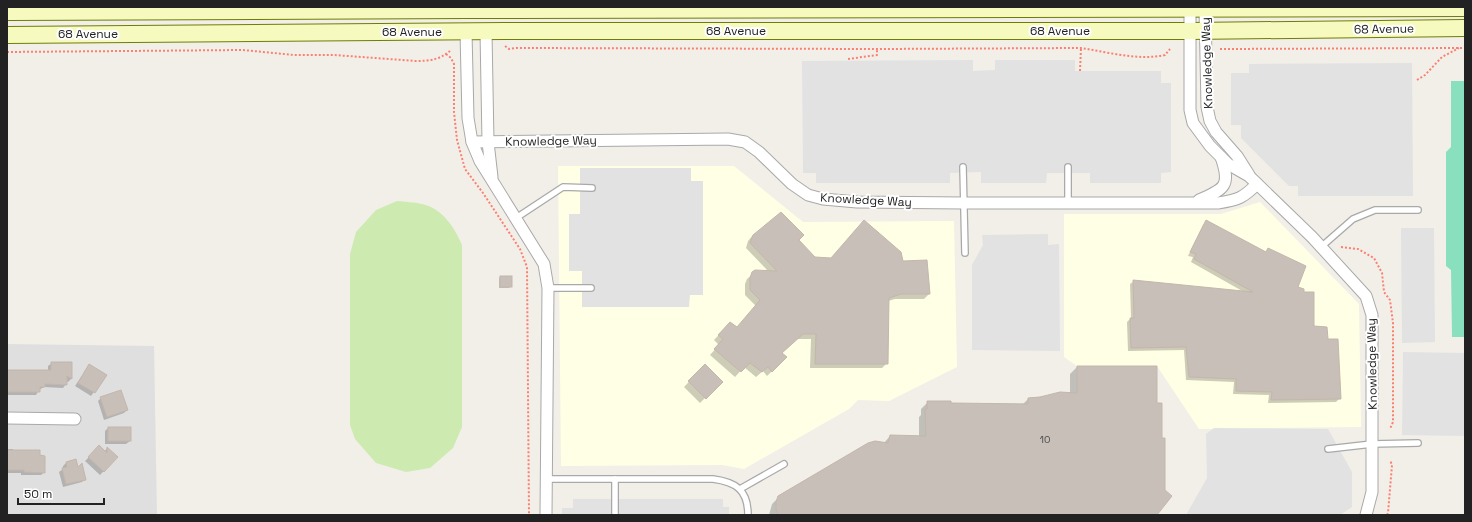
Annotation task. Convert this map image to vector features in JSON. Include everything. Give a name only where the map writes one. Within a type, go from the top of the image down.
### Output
[{"type":"main road","name":"68 Avenue","points":[[7,12],[1465,8]]},
{"type":"main road","name":"68 Avenue","points":[[7,35],[466,32],[1206,31],[1465,28]]},
{"type":"street","name":"Knowledge Way","points":[[1198,9],[1206,31],[1207,107],[1210,121],[1216,132],[1237,156],[1249,176],[1321,247],[1366,296],[1372,315],[1372,492],[1366,515]]},
{"type":"street","name":"Knowledge Way","points":[[1198,9],[1190,31],[1190,110],[1193,123],[1210,146],[1228,164],[1249,176]]},
{"type":"street","name":"Knowledge Way","points":[[466,32],[468,118],[472,142],[480,161],[544,264],[548,288],[546,515]]},
{"type":"street","name":"Knowledge Way","points":[[486,32],[488,142],[492,180]]},
{"type":"street","name":"Knowledge Way","points":[[472,142],[728,139],[744,142],[759,152],[792,184],[808,195],[824,199],[856,202],[1218,203],[1238,199],[1257,184]]},
{"type":"street","name":"Knowledge Way","points":[[1193,203],[1217,193],[1225,182],[1226,174],[1220,156]]},
{"type":"street","points":[[7,418],[75,419]]},
{"type":"lane","points":[[964,167],[965,253]]},
{"type":"lane","points":[[1068,167],[1068,203]]},
{"type":"lane","points":[[516,218],[563,187],[592,188]]},
{"type":"lane","points":[[1321,247],[1353,218],[1375,210],[1418,210]]},
{"type":"lane","points":[[548,288],[591,288]]},
{"type":"lane","points":[[1328,449],[1372,444],[1418,443]]},
{"type":"lane","points":[[740,489],[784,464]]},
{"type":"lane","points":[[546,479],[713,479],[727,481],[740,489],[748,503],[748,515]]},
{"type":"lane","points":[[615,479],[615,514]]},
{"type":"path","points":[[505,46],[509,49],[1081,48],[1114,54],[1146,56],[1165,54],[1170,49]]},
{"type":"path","points":[[1080,71],[1081,48]]},
{"type":"path","points":[[1417,80],[1442,57],[1460,48]]},
{"type":"path","points":[[1220,49],[1465,48]]},
{"type":"path","points":[[848,59],[877,55],[877,49]]},
{"type":"path","points":[[7,52],[243,50],[294,55],[334,55],[427,61],[439,58],[450,51]]},
{"type":"path","points":[[446,54],[451,58],[454,64],[454,112],[457,140],[465,169],[484,193],[520,248],[527,267],[529,515]]},
{"type":"path","points":[[1341,247],[1358,249],[1374,258],[1382,273],[1384,292],[1390,300],[1393,329],[1393,422],[1390,429]]},
{"type":"path","points":[[1387,515],[1392,465],[1390,460]]},
{"type":"shaded area","points":[[973,60],[973,71],[995,70],[995,60],[1075,60],[1075,71],[1161,71],[1161,83],[1171,83],[1171,172],[1161,173],[1161,183],[1090,183],[1090,173],[1047,173],[1046,183],[981,183],[981,172],[950,173],[950,183],[816,183],[816,173],[803,173],[802,61]]},
{"type":"shaded area","points":[[1412,63],[1413,196],[1298,196],[1298,186],[1289,186],[1241,138],[1241,125],[1231,125],[1231,73],[1249,73],[1249,64]]},
{"type":"shaded area","points":[[558,166],[734,166],[803,222],[954,221],[957,367],[889,401],[858,400],[849,409],[744,469],[722,465],[561,466]]},
{"type":"shaded area","points":[[580,168],[691,168],[691,181],[703,181],[703,295],[690,295],[689,307],[582,307],[582,271],[569,271],[569,214],[580,214]]},
{"type":"shaded area","points":[[1260,202],[1359,304],[1361,427],[1199,429],[1157,366],[1077,366],[1064,357],[1064,214],[1221,214]]},
{"type":"shaded area","points":[[1401,228],[1434,228],[1435,342],[1402,343]]},
{"type":"shaded area","points":[[1048,234],[1048,245],[1059,244],[1060,351],[972,350],[972,265],[983,245],[982,235]]},
{"type":"shaded area","points":[[7,344],[154,346],[157,515],[7,515]]},
{"type":"shaded area","points":[[1403,352],[1465,353],[1465,436],[1402,435]]},
{"type":"shaded area","points":[[1214,428],[1328,429],[1352,472],[1352,507],[1340,515],[1186,515],[1207,478],[1206,434]]},
{"type":"shaded area","points":[[573,499],[723,499],[723,507],[729,507],[729,515],[562,515],[562,508],[573,508]]},
{"type":"green space","points":[[1451,81],[1465,81],[1465,337],[1452,337],[1451,270],[1446,266],[1446,152],[1451,147]]},
{"type":"green space","points":[[397,201],[413,202],[429,206],[442,214],[456,232],[462,245],[462,427],[453,448],[430,468],[406,472],[376,463],[355,439],[350,425],[350,254],[356,232],[376,210]]},
{"type":"building","points":[[781,212],[804,235],[799,240],[815,257],[831,258],[864,220],[901,252],[903,261],[927,260],[930,294],[901,294],[889,298],[888,364],[815,364],[816,334],[803,334],[782,353],[787,357],[772,372],[768,367],[762,372],[750,363],[741,372],[714,349],[723,339],[718,335],[730,322],[737,327],[760,300],[750,290],[750,278],[752,272],[755,270],[777,271],[750,243],[753,235]]},
{"type":"building","points":[[1206,220],[1266,252],[1268,248],[1306,266],[1298,287],[1304,289],[1304,292],[1314,292],[1314,326],[1327,327],[1328,339],[1338,339],[1341,399],[1271,400],[1272,392],[1236,391],[1236,379],[1189,377],[1186,347],[1131,348],[1130,318],[1134,318],[1133,280],[1253,292],[1194,259],[1196,254],[1190,252]]},
{"type":"building","points":[[500,276],[512,276],[512,287],[500,287]]},
{"type":"building","points":[[51,362],[72,362],[72,379],[67,376],[67,385],[45,384],[45,387],[40,387],[40,392],[7,392],[7,370],[51,370]]},
{"type":"building","points":[[89,364],[107,375],[95,393],[78,383]]},
{"type":"building","points":[[705,364],[723,382],[706,399],[688,381]]},
{"type":"building","points":[[1077,366],[1157,366],[1157,403],[1162,403],[1162,438],[1165,438],[1165,490],[1172,496],[1157,515],[779,515],[776,510],[778,496],[868,443],[875,441],[888,443],[890,435],[926,436],[925,409],[927,409],[927,401],[951,401],[951,403],[1028,404],[1028,398],[1040,397],[1060,392],[1077,393]]},
{"type":"building","points":[[121,390],[128,410],[107,417],[100,397]]},
{"type":"building","points":[[108,427],[131,427],[131,441],[108,441]]},
{"type":"building","points":[[99,445],[107,453],[107,447],[118,457],[104,472],[88,457]]},
{"type":"building","points":[[7,450],[40,450],[40,455],[45,456],[45,473],[24,472],[24,470],[7,470]]},
{"type":"building","points":[[76,459],[78,467],[82,463],[86,480],[66,484],[62,468],[67,467],[66,462]]}]
